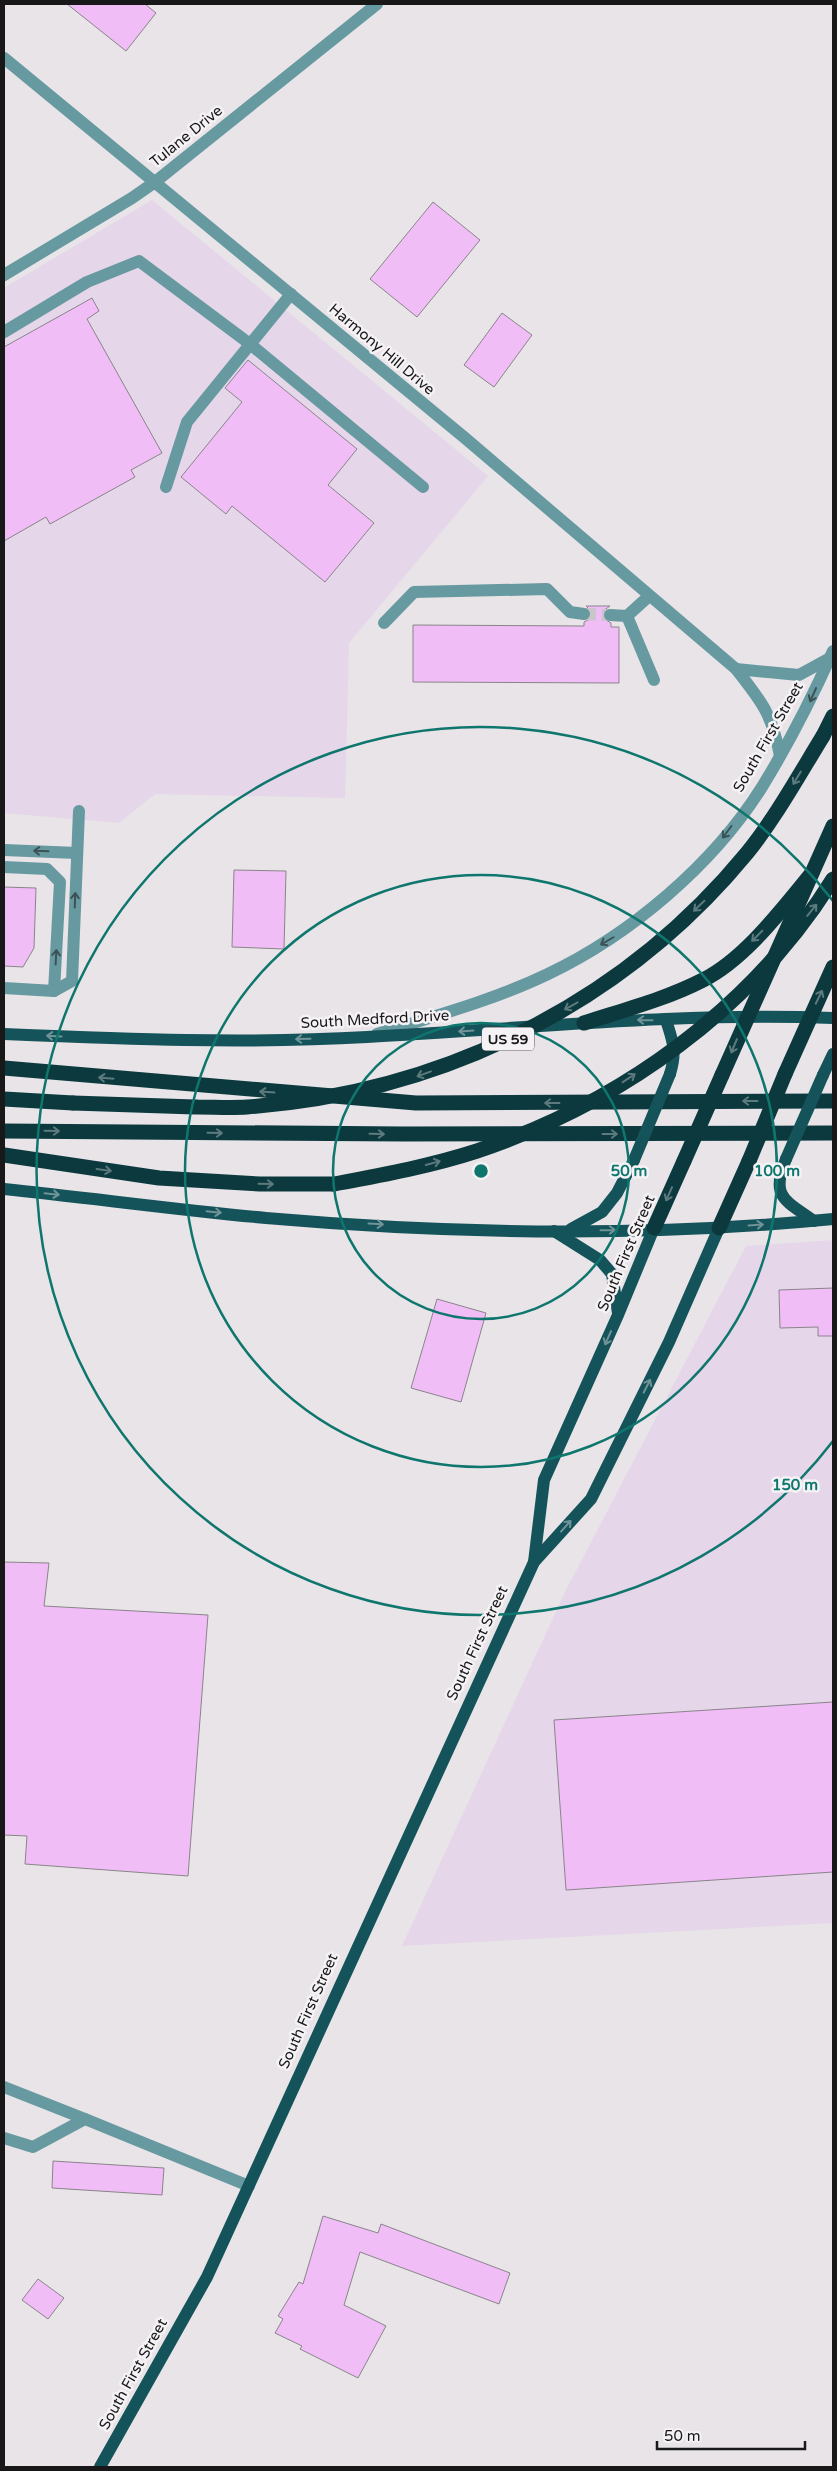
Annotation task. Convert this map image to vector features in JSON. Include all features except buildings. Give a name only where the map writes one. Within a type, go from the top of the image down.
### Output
[{"type":"highway","name":"US 59","points":[[4,1099],[73,1103],[246,1107],[328,1098],[418,1076],[495,1046],[577,1002],[621,974],[670,934],[749,851],[784,799],[823,736],[833,716]]},
{"type":"highway","name":"South First Street","points":[[654,1228],[833,826]]},
{"type":"highway","points":[[584,1023],[662,996],[704,979],[732,960],[778,914],[812,873]]},
{"type":"highway","points":[[4,1156],[159,1178],[260,1184],[334,1184],[396,1173],[477,1151],[567,1115],[614,1088],[694,1035],[766,969],[818,904],[833,879]]},
{"type":"highway","name":"South First Street","points":[[719,1228],[809,1017],[833,967]]},
{"type":"highway","points":[[4,1068],[416,1103],[833,1101]]},
{"type":"highway","points":[[4,1131],[404,1134],[833,1133]]},
{"type":"main road","name":"South Medford Drive","points":[[4,1034],[155,1041],[365,1038],[631,1020],[833,1018]]},
{"type":"main road","points":[[569,1230],[602,1212],[617,1193],[634,1160],[676,1058],[674,1044],[666,1020]]},
{"type":"main road","points":[[814,1220],[785,1200],[778,1186],[779,1174],[833,1054]]},
{"type":"main road","points":[[4,1189],[266,1218],[468,1230],[719,1228],[833,1218]]},
{"type":"main road","name":"South First Street","points":[[534,1562],[544,1480],[618,1315],[654,1228]]},
{"type":"main road","name":"South First Street","points":[[100,2467],[208,2277],[534,1562],[591,1499],[669,1342],[719,1228]]},
{"type":"main road","points":[[552,1230],[600,1260],[612,1274],[618,1315]]},
{"type":"street","name":"Tulane Drive","points":[[4,275],[132,198],[155,182],[377,4]]},
{"type":"street","name":"Harmony Hill Drive","points":[[4,58],[465,438],[648,597],[736,669],[767,712],[774,727],[780,756]]},
{"type":"street","points":[[4,332],[87,282],[139,261],[250,344],[423,487]]},
{"type":"street","points":[[166,487],[186,422],[290,294]]},
{"type":"street","points":[[384,623],[414,592],[547,589],[570,612],[584,614]]},
{"type":"street","points":[[610,615],[627,616],[648,597]]},
{"type":"street","points":[[627,616],[654,680]]},
{"type":"street","points":[[736,669],[799,675],[832,654]]},
{"type":"street","name":"South First Street","points":[[365,1038],[463,1008],[548,974],[617,935],[674,890],[722,840],[761,789],[805,712],[832,654]]},
{"type":"street","points":[[4,988],[54,991],[72,981],[79,811]]},
{"type":"street","points":[[4,850],[77,853]]},
{"type":"street","points":[[4,867],[47,869],[60,882],[54,991]]},
{"type":"street","points":[[4,2087],[250,2186]]},
{"type":"street","points":[[4,2138],[33,2147],[85,2119]]},
{"type":"shaded area","points":[[152,200],[488,476],[349,643],[345,798],[155,794],[119,823],[4,813],[4,288]]},
{"type":"shaded area","points":[[833,1240],[833,1923],[402,1946],[565,1592],[746,1246]]},
{"type":"tunnel","points":[[584,614],[610,615]]}]
